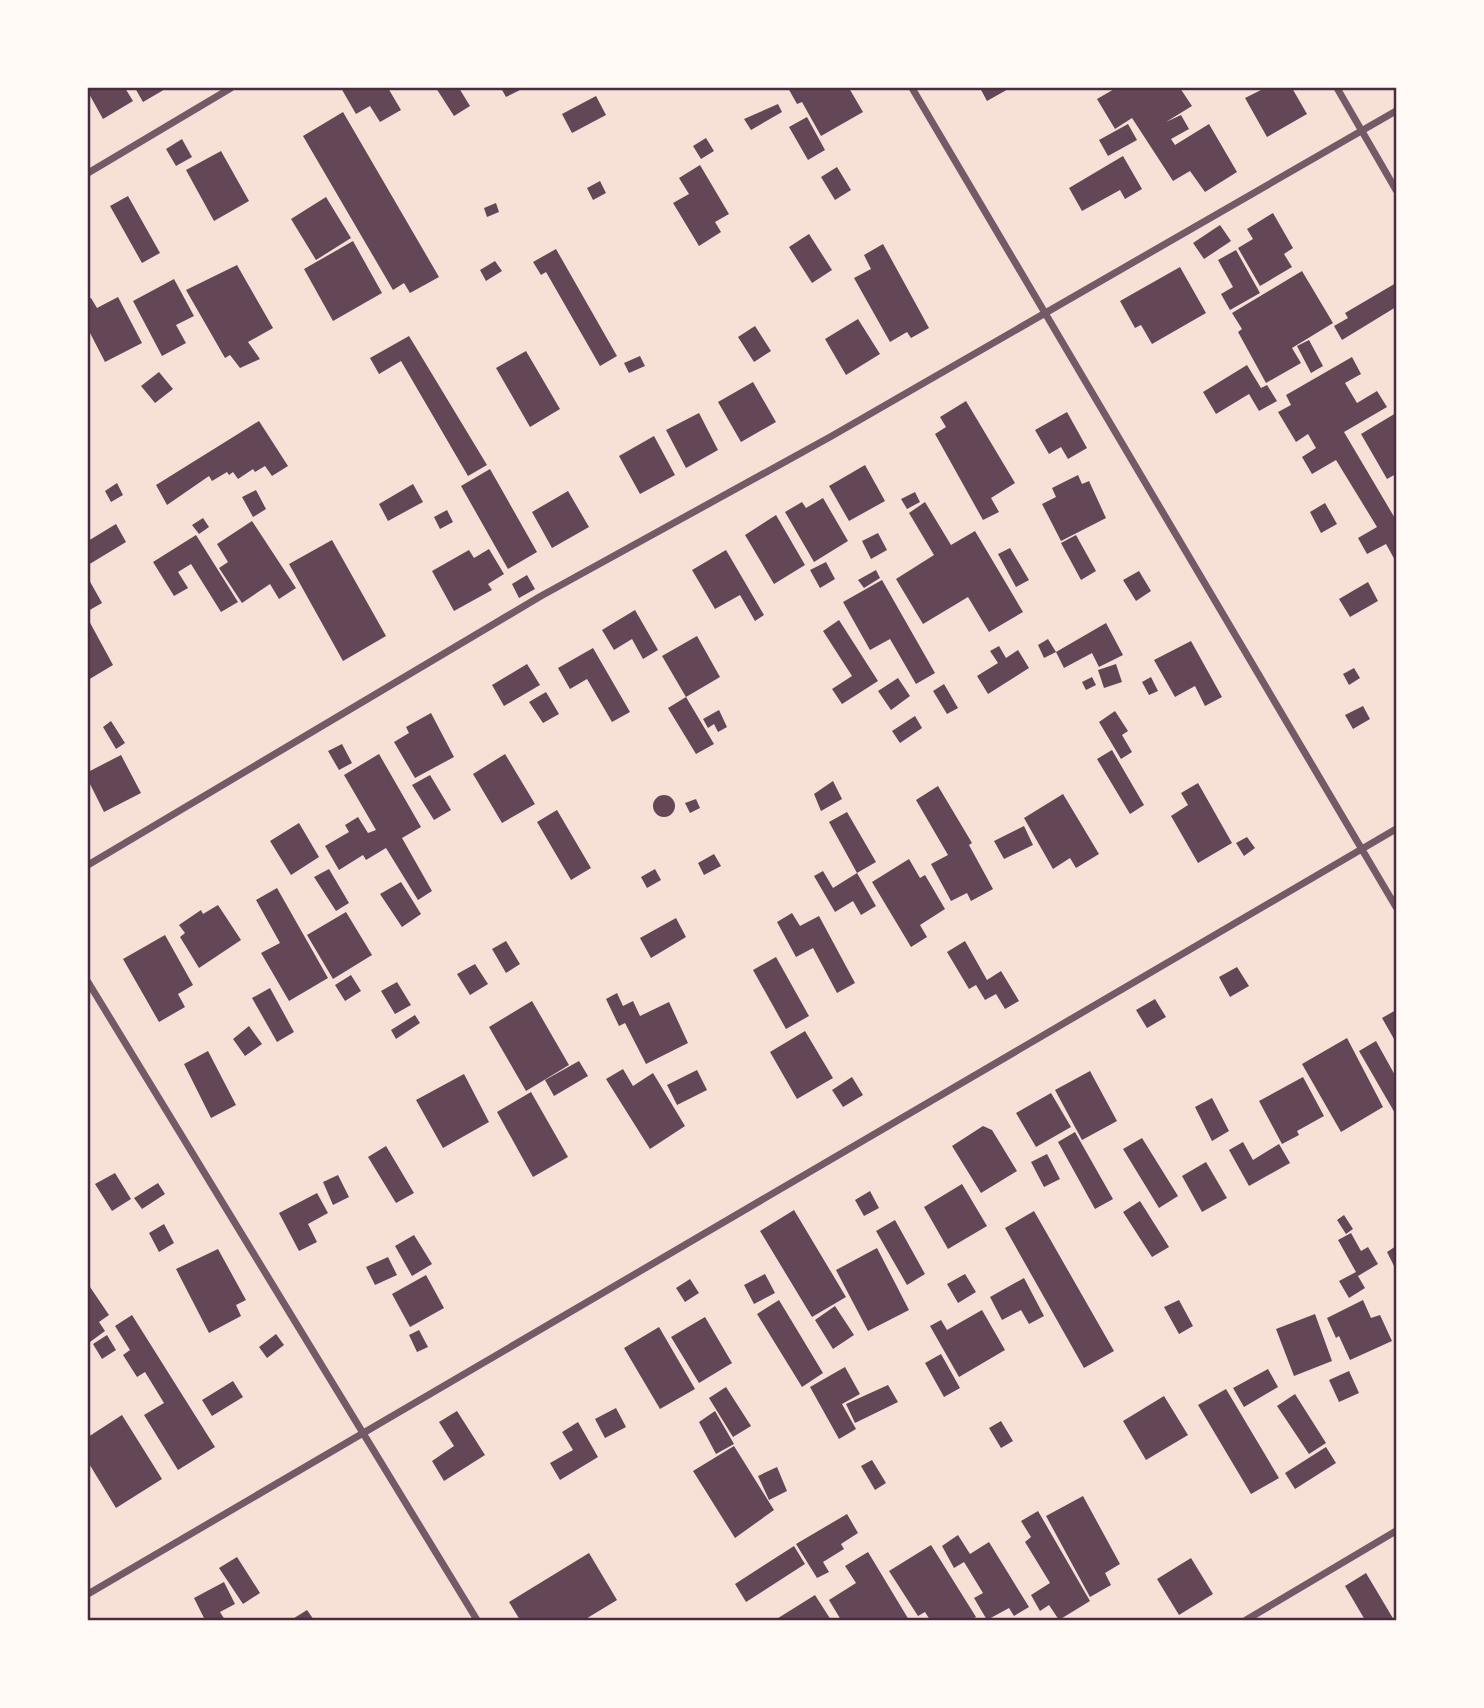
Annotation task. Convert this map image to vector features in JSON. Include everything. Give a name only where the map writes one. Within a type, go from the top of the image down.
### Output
[{"type":"street","points":[[88,173],[230,88]]},
{"type":"street","points":[[912,88],[1396,907]]},
{"type":"street","points":[[1337,88],[1396,190]]},
{"type":"street","points":[[88,865],[541,596],[830,437],[1396,111]]},
{"type":"street","points":[[88,1594],[1396,829]]},
{"type":"street","points":[[88,982],[477,1620]]},
{"type":"street","points":[[1246,1620],[1396,1531]]},
{"type":"building","points":[[88,88],[125,88],[133,101],[103,119]]},
{"type":"building","points":[[135,88],[167,88],[143,102]]},
{"type":"building","points":[[341,88],[388,88],[401,110],[380,122],[370,106],[356,114]]},
{"type":"building","points":[[436,88],[459,88],[470,106],[454,116]]},
{"type":"building","points":[[501,88],[524,88],[506,97]]},
{"type":"building","points":[[788,88],[849,88],[863,112],[821,136],[802,102],[797,104]]},
{"type":"building","points":[[980,88],[1010,88],[987,101]]},
{"type":"building","points":[[1116,88],[1180,88],[1192,106],[1166,122],[1181,115],[1189,129],[1171,139],[1175,145],[1209,124],[1237,172],[1205,192],[1190,171],[1173,181],[1132,118],[1115,129],[1097,99]]},
{"type":"building","points":[[1265,88],[1292,88],[1307,114],[1267,137],[1245,98]]},
{"type":"building","points":[[596,96],[606,115],[572,133],[562,114]]},
{"type":"building","points":[[778,104],[782,112],[751,130],[744,119]]},
{"type":"building","points":[[343,112],[439,277],[410,293],[404,283],[393,290],[303,136]]},
{"type":"building","points":[[807,117],[825,150],[808,160],[789,127]]},
{"type":"building","points":[[1128,124],[1137,140],[1108,156],[1099,140]]},
{"type":"building","points":[[706,138],[714,151],[701,159],[693,146]]},
{"type":"building","points":[[182,139],[192,157],[176,166],[166,149]]},
{"type":"building","points":[[221,151],[249,201],[214,221],[186,170]]},
{"type":"building","points":[[1123,156],[1142,189],[1125,199],[1120,190],[1082,211],[1069,188]]},
{"type":"building","points":[[700,165],[729,214],[715,222],[721,232],[699,246],[673,203],[689,194],[679,178]]},
{"type":"building","points":[[837,167],[851,190],[835,200],[821,177]]},
{"type":"building","points":[[600,181],[606,193],[593,200],[587,188]]},
{"type":"building","points":[[128,196],[160,253],[142,263],[110,206]]},
{"type":"building","points":[[326,197],[351,238],[316,260],[291,219]]},
{"type":"building","points":[[496,203],[499,212],[487,217],[484,208]]},
{"type":"building","points":[[1273,213],[1293,248],[1284,254],[1292,267],[1260,286],[1238,248],[1253,239],[1247,229]]},
{"type":"building","points":[[1220,225],[1231,241],[1204,259],[1193,243]]},
{"type":"building","points":[[809,234],[832,270],[812,283],[789,247]]},
{"type":"building","points":[[353,241],[382,293],[333,321],[304,269]]},
{"type":"building","points":[[883,244],[929,328],[911,338],[907,332],[890,342],[854,278],[871,269],[864,255]]},
{"type":"building","points":[[556,249],[617,356],[600,366],[546,272],[541,275],[533,262]]},
{"type":"building","points":[[1236,250],[1260,293],[1230,310],[1221,294],[1233,287],[1218,260]]},
{"type":"building","points":[[495,261],[502,271],[486,281],[480,270]]},
{"type":"building","points":[[237,265],[273,328],[248,342],[260,359],[240,368],[230,355],[225,358],[186,290]]},
{"type":"building","points":[[1180,267],[1206,313],[1152,344],[1141,325],[1135,328],[1120,301]]},
{"type":"building","points":[[1302,271],[1333,323],[1292,348],[1301,363],[1266,383],[1238,332],[1242,329],[1232,313]]},
{"type":"building","points":[[174,279],[194,316],[176,325],[186,343],[162,356],[133,301]]},
{"type":"building","points":[[1396,283],[1396,307],[1342,340],[1334,326],[1348,318],[1345,313]]},
{"type":"building","points":[[118,297],[142,343],[105,362],[88,329],[88,299],[91,298],[97,308]]},
{"type":"building","points":[[858,319],[880,354],[846,375],[825,339]]},
{"type":"building","points":[[755,326],[771,351],[754,362],[738,337]]},
{"type":"building","points":[[409,336],[487,465],[468,476],[401,361],[379,374],[370,358]]},
{"type":"building","points":[[1309,340],[1323,366],[1311,373],[1297,346]]},
{"type":"building","points":[[526,351],[560,409],[530,427],[496,368]]},
{"type":"building","points":[[640,356],[645,366],[629,373],[624,363]]},
{"type":"building","points":[[1352,357],[1361,374],[1345,383],[1357,403],[1377,391],[1387,407],[1344,432],[1396,520],[1396,562],[1386,544],[1367,554],[1358,538],[1377,527],[1336,460],[1312,474],[1302,457],[1316,448],[1308,434],[1296,442],[1278,412],[1291,405],[1286,395]]},
{"type":"building","points":[[1247,365],[1261,388],[1267,385],[1277,401],[1259,411],[1249,394],[1216,414],[1203,392]]},
{"type":"building","points":[[159,372],[173,389],[155,403],[141,386]]},
{"type":"building","points":[[753,382],[776,422],[741,442],[718,402]]},
{"type":"building","points":[[966,401],[1015,483],[991,498],[999,512],[983,520],[935,434],[946,427],[940,417]]},
{"type":"building","points":[[1067,412],[1087,448],[1068,459],[1061,447],[1049,454],[1035,430]]},
{"type":"building","points":[[699,413],[718,450],[686,468],[666,430]]},
{"type":"building","points":[[1396,413],[1396,474],[1387,479],[1361,434]]},
{"type":"building","points":[[259,421],[288,466],[272,476],[265,466],[255,472],[253,469],[238,479],[233,472],[229,475],[227,472],[212,481],[209,476],[167,505],[156,485]]},
{"type":"building","points":[[654,436],[675,475],[640,494],[619,456]]},
{"type":"building","points":[[865,465],[885,501],[849,521],[829,486]]},
{"type":"building","points":[[490,469],[537,552],[508,569],[461,486]]},
{"type":"building","points":[[1078,475],[1082,484],[1089,481],[1106,518],[1061,541],[1042,504],[1056,497],[1052,488]]},
{"type":"building","points":[[117,483],[123,495],[111,502],[105,491]]},
{"type":"building","points":[[413,484],[423,502],[388,521],[379,504]]},
{"type":"building","points":[[256,490],[266,509],[253,517],[242,497]]},
{"type":"building","points":[[568,491],[589,527],[552,548],[532,512]]},
{"type":"building","points":[[915,492],[920,502],[907,509],[901,499]]},
{"type":"building","points":[[823,498],[848,541],[814,562],[785,512],[802,502],[806,508]]},
{"type":"building","points":[[925,502],[951,545],[975,531],[1023,612],[989,632],[968,597],[923,624],[896,579],[934,555],[909,513]]},
{"type":"building","points":[[1325,503],[1337,524],[1321,533],[1310,512]]},
{"type":"building","points":[[447,510],[453,522],[440,529],[434,517]]},
{"type":"building","points":[[776,515],[805,565],[774,584],[745,535]]},
{"type":"building","points":[[203,518],[209,527],[199,534],[192,525]]},
{"type":"building","points":[[252,521],[296,588],[279,599],[270,584],[242,603],[219,568],[228,562],[217,544]]},
{"type":"building","points":[[116,524],[126,542],[88,565],[88,541]]},
{"type":"building","points":[[878,533],[887,550],[871,559],[862,541]]},
{"type":"building","points":[[196,535],[238,602],[221,612],[191,564],[178,572],[188,588],[174,596],[153,562]]},
{"type":"building","points":[[1076,535],[1096,571],[1081,580],[1061,543]]},
{"type":"building","points":[[332,540],[386,636],[343,661],[289,564]]},
{"type":"building","points":[[1010,548],[1029,580],[1016,587],[998,554]]},
{"type":"building","points":[[489,549],[504,574],[488,584],[492,590],[454,611],[432,571],[469,550],[474,558]]},
{"type":"building","points":[[726,550],[764,615],[755,621],[740,595],[715,609],[692,570]]},
{"type":"building","points":[[826,562],[835,579],[820,588],[810,570]]},
{"type":"building","points":[[876,570],[880,578],[864,588],[858,580]]},
{"type":"building","points":[[1139,571],[1151,591],[1136,601],[1123,580]]},
{"type":"building","points":[[527,575],[535,589],[519,598],[512,584]]},
{"type":"building","points":[[88,578],[102,603],[88,611]]},
{"type":"building","points":[[882,580],[935,673],[916,684],[890,639],[870,650],[843,602]]},
{"type":"building","points":[[1368,582],[1378,601],[1350,617],[1339,599]]},
{"type":"building","points":[[635,610],[658,650],[643,659],[632,639],[614,650],[602,630]]},
{"type":"building","points":[[88,619],[113,665],[88,680]]},
{"type":"building","points":[[839,620],[878,681],[842,704],[832,689],[852,676],[823,631]]},
{"type":"building","points":[[1106,623],[1123,655],[1099,667],[1092,653],[1064,668],[1056,652]]},
{"type":"building","points":[[697,636],[720,677],[686,697],[662,656]]},
{"type":"building","points":[[1048,639],[1056,652],[1044,658],[1038,645]]},
{"type":"building","points":[[1191,641],[1222,697],[1205,706],[1195,686],[1175,697],[1154,660]]},
{"type":"building","points":[[999,646],[1006,658],[1018,650],[1029,668],[988,694],[977,676],[998,663],[990,651]]},
{"type":"building","points":[[593,648],[630,712],[612,722],[587,679],[570,689],[558,668]]},
{"type":"building","points":[[527,664],[540,685],[504,706],[492,685]]},
{"type":"building","points":[[1116,664],[1122,682],[1104,688],[1098,670]]},
{"type":"building","points":[[1354,668],[1360,678],[1349,685],[1343,674]]},
{"type":"building","points":[[1092,677],[1096,685],[1086,690],[1082,682]]},
{"type":"building","points":[[1151,677],[1158,691],[1149,695],[1142,682]]},
{"type":"building","points":[[898,678],[910,696],[891,710],[878,691]]},
{"type":"building","points":[[944,684],[958,708],[947,714],[933,691]]},
{"type":"building","points":[[546,692],[559,714],[543,723],[529,702]]},
{"type":"building","points":[[686,697],[714,744],[696,754],[668,708]]},
{"type":"building","points":[[1363,706],[1370,719],[1353,729],[1345,715]]},
{"type":"building","points":[[719,710],[727,727],[718,732],[714,724],[708,728],[703,719]]},
{"type":"building","points":[[1115,711],[1128,731],[1122,735],[1132,752],[1121,759],[1099,722]]},
{"type":"building","points":[[431,713],[454,757],[415,778],[394,742],[409,733],[406,727]]},
{"type":"building","points":[[915,716],[922,728],[900,743],[892,731]]},
{"type":"building","points":[[111,721],[125,743],[116,749],[103,727]]},
{"type":"building","points":[[342,744],[352,763],[339,770],[328,751]]},
{"type":"building","points":[[1112,750],[1144,805],[1130,814],[1097,759]]},
{"type":"building","points":[[379,754],[421,827],[402,838],[432,891],[418,900],[386,848],[366,860],[363,855],[339,870],[325,846],[349,832],[345,825],[358,817],[368,833],[376,830],[344,775]]},
{"type":"building","points":[[505,754],[535,804],[502,823],[473,774]]},
{"type":"building","points":[[121,755],[141,793],[104,812],[88,780],[88,772]]},
{"type":"building","points":[[430,775],[451,810],[434,820],[412,785]]},
{"type":"building","points":[[833,781],[842,799],[821,811],[814,794]]},
{"type":"building","points":[[1198,783],[1232,843],[1198,863],[1171,816],[1188,805],[1181,793]]},
{"type":"building","points":[[938,786],[972,843],[969,845],[993,889],[971,901],[967,893],[951,901],[931,864],[948,855],[916,800]]},
{"type":"building","points":[[1063,794],[1099,854],[1076,868],[1070,858],[1053,869],[1024,818]]},
{"type":"building","points":[[664,795],[672,798],[675,806],[672,814],[664,817],[656,814],[653,806],[656,798]]},
{"type":"building","points":[[696,799],[700,808],[690,813],[685,803]]},
{"type":"building","points":[[557,810],[591,868],[571,880],[537,822]]},
{"type":"building","points":[[847,812],[876,862],[857,873],[829,822]]},
{"type":"building","points":[[299,823],[319,857],[291,875],[270,841]]},
{"type":"building","points":[[1024,826],[1033,845],[1004,859],[994,841]]},
{"type":"building","points":[[1247,837],[1255,848],[1244,856],[1236,843]]},
{"type":"building","points":[[714,854],[721,866],[704,875],[698,863]]},
{"type":"building","points":[[909,859],[920,878],[925,875],[945,909],[920,925],[927,937],[911,947],[872,882]]},
{"type":"building","points":[[329,869],[349,903],[336,911],[314,877]]},
{"type":"building","points":[[655,869],[661,880],[647,888],[641,877]]},
{"type":"building","points":[[823,871],[833,888],[857,873],[876,906],[861,915],[853,901],[835,912],[814,876]]},
{"type":"building","points":[[401,882],[421,914],[402,927],[380,894]]},
{"type":"building","points":[[277,888],[328,978],[289,1001],[261,953],[280,943],[256,900]]},
{"type":"building","points":[[218,905],[241,940],[199,968],[180,937],[185,933],[179,925],[201,910],[203,914]]},
{"type":"building","points":[[346,912],[372,955],[333,979],[307,935]]},
{"type":"building","points":[[792,913],[800,926],[819,916],[855,983],[837,993],[813,948],[796,957],[777,922]]},
{"type":"building","points":[[676,918],[686,937],[651,958],[640,938]]},
{"type":"building","points":[[165,935],[193,985],[178,994],[185,1007],[159,1022],[123,959]]},
{"type":"building","points":[[506,941],[520,964],[506,973],[492,949]]},
{"type":"building","points":[[965,941],[987,980],[1001,971],[1019,1001],[1005,1009],[996,994],[985,1000],[976,985],[969,989],[947,952]]},
{"type":"building","points":[[776,957],[809,1016],[786,1029],[753,970]]},
{"type":"building","points":[[475,964],[488,984],[470,995],[457,974]]},
{"type":"building","points":[[1237,967],[1249,986],[1230,997],[1219,977]]},
{"type":"building","points":[[351,975],[361,991],[345,1001],[335,985]]},
{"type":"building","points":[[397,982],[411,1005],[395,1014],[381,991]]},
{"type":"building","points":[[270,988],[294,1032],[277,1042],[252,998]]},
{"type":"building","points":[[617,993],[623,1006],[633,1001],[640,1016],[669,1002],[688,1043],[646,1064],[625,1023],[619,1026],[606,999]]},
{"type":"building","points":[[1155,999],[1166,1017],[1147,1028],[1136,1010]]},
{"type":"building","points":[[532,1001],[569,1065],[526,1091],[489,1027]]},
{"type":"building","points":[[1396,1010],[1396,1038],[1394,1039],[1382,1018]]},
{"type":"building","points":[[415,1015],[420,1023],[396,1039],[391,1030]]},
{"type":"building","points":[[249,1026],[262,1044],[245,1056],[233,1039]]},
{"type":"building","points":[[805,1031],[833,1078],[797,1099],[770,1052]]},
{"type":"building","points":[[1347,1038],[1383,1107],[1341,1132],[1302,1064]]},
{"type":"building","points":[[1376,1041],[1396,1077],[1396,1115],[1359,1051]]},
{"type":"building","points":[[208,1051],[236,1105],[211,1118],[184,1064]]},
{"type":"building","points":[[579,1061],[588,1076],[554,1096],[545,1080]]},
{"type":"building","points":[[623,1069],[633,1086],[653,1073],[685,1126],[650,1149],[606,1079]]},
{"type":"building","points":[[697,1070],[707,1090],[677,1105],[667,1085]]},
{"type":"building","points":[[1090,1071],[1117,1121],[1082,1140],[1055,1090]]},
{"type":"building","points":[[464,1074],[489,1122],[443,1148],[416,1100]]},
{"type":"building","points":[[852,1077],[863,1095],[843,1107],[832,1090]]},
{"type":"building","points":[[1303,1077],[1324,1116],[1297,1131],[1299,1135],[1282,1144],[1259,1101]]},
{"type":"building","points":[[531,1092],[568,1157],[533,1177],[497,1112]]},
{"type":"building","points":[[1051,1093],[1071,1127],[1036,1147],[1016,1113]]},
{"type":"building","points":[[1212,1098],[1229,1131],[1212,1141],[1195,1107]]},
{"type":"building","points":[[983,1126],[992,1130],[1017,1171],[981,1193],[952,1146]]},
{"type":"building","points":[[1075,1132],[1113,1199],[1095,1209],[1058,1142]]},
{"type":"building","points":[[1142,1138],[1178,1196],[1159,1208],[1123,1149]]},
{"type":"building","points":[[1243,1142],[1253,1160],[1279,1144],[1290,1163],[1249,1186],[1229,1150]]},
{"type":"building","points":[[386,1146],[414,1193],[396,1203],[368,1157]]},
{"type":"building","points":[[1047,1154],[1060,1179],[1044,1187],[1031,1162]]},
{"type":"building","points":[[1206,1162],[1227,1198],[1202,1212],[1182,1176]]},
{"type":"building","points":[[115,1173],[131,1199],[112,1211],[95,1184]]},
{"type":"building","points":[[338,1175],[349,1197],[333,1205],[323,1182]]},
{"type":"building","points":[[158,1183],[165,1194],[142,1209],[134,1198]]},
{"type":"building","points":[[962,1184],[987,1226],[948,1249],[924,1207]]},
{"type":"building","points":[[870,1191],[879,1208],[864,1216],[855,1200]]},
{"type":"building","points":[[317,1193],[328,1213],[308,1224],[317,1242],[299,1251],[279,1213]]},
{"type":"building","points":[[1140,1201],[1169,1247],[1152,1257],[1123,1212]]},
{"type":"building","points":[[794,1210],[846,1297],[812,1317],[760,1231]]},
{"type":"building","points":[[1034,1211],[1114,1351],[1084,1368],[1005,1228]]},
{"type":"building","points":[[1344,1215],[1353,1229],[1346,1234],[1337,1220]]},
{"type":"building","points":[[895,1220],[925,1274],[907,1285],[876,1231]]},
{"type":"building","points":[[164,1224],[174,1243],[159,1252],[149,1233]]},
{"type":"building","points":[[1351,1233],[1361,1251],[1368,1247],[1378,1264],[1358,1276],[1365,1288],[1349,1298],[1339,1281],[1356,1272],[1338,1240]]},
{"type":"building","points":[[414,1235],[432,1264],[412,1276],[395,1246]]},
{"type":"building","points":[[1396,1246],[1396,1270],[1387,1252]]},
{"type":"building","points":[[877,1248],[909,1310],[868,1331],[836,1270]]},
{"type":"building","points":[[218,1249],[246,1300],[236,1305],[241,1316],[209,1333],[176,1269]]},
{"type":"building","points":[[388,1257],[397,1275],[375,1285],[366,1267]]},
{"type":"building","points":[[765,1274],[775,1293],[754,1304],[744,1285]]},
{"type":"building","points":[[965,1274],[976,1292],[958,1303],[947,1284]]},
{"type":"building","points":[[426,1275],[444,1308],[410,1327],[392,1294]]},
{"type":"building","points":[[1024,1278],[1044,1316],[1029,1324],[1021,1310],[1002,1320],[990,1297]]},
{"type":"building","points":[[690,1279],[699,1293],[685,1302],[676,1288]]},
{"type":"building","points":[[90,1287],[109,1315],[99,1322],[105,1331],[90,1342],[88,1289]]},
{"type":"building","points":[[779,1300],[823,1373],[802,1387],[757,1314]]},
{"type":"building","points":[[1179,1300],[1193,1326],[1179,1334],[1164,1307]]},
{"type":"building","points":[[1363,1300],[1371,1318],[1380,1315],[1392,1341],[1350,1360],[1327,1318]]},
{"type":"building","points":[[835,1306],[854,1335],[833,1349],[815,1320]]},
{"type":"building","points":[[982,1310],[1005,1350],[959,1377],[930,1326],[941,1320],[947,1330]]},
{"type":"building","points":[[1315,1314],[1332,1361],[1294,1376],[1276,1329]]},
{"type":"building","points":[[132,1315],[215,1447],[178,1470],[144,1415],[164,1403],[145,1372],[137,1377],[123,1355],[130,1350],[115,1326]]},
{"type":"building","points":[[705,1317],[732,1363],[699,1383],[671,1337]]},
{"type":"building","points":[[659,1327],[695,1389],[660,1409],[624,1348]]},
{"type":"building","points":[[419,1330],[428,1347],[417,1352],[409,1335]]},
{"type":"building","points":[[276,1334],[284,1345],[267,1358],[259,1347]]},
{"type":"building","points":[[107,1335],[116,1350],[102,1359],[93,1344]]},
{"type":"building","points":[[941,1354],[960,1388],[944,1397],[925,1363]]},
{"type":"building","points":[[845,1367],[860,1394],[842,1404],[856,1429],[839,1439],[810,1387]]},
{"type":"building","points":[[1268,1369],[1278,1387],[1244,1407],[1233,1388]]},
{"type":"building","points":[[1349,1371],[1359,1393],[1339,1402],[1329,1380]]},
{"type":"building","points":[[233,1381],[243,1397],[212,1416],[202,1400]]},
{"type":"building","points":[[888,1385],[898,1402],[855,1423],[846,1404]]},
{"type":"building","points":[[726,1387],[751,1426],[733,1437],[709,1398]]},
{"type":"building","points":[[1226,1389],[1279,1478],[1251,1494],[1198,1405]]},
{"type":"building","points":[[1295,1394],[1326,1443],[1309,1454],[1277,1406]]},
{"type":"building","points":[[1164,1396],[1188,1435],[1146,1460],[1123,1421]]},
{"type":"building","points":[[616,1408],[626,1427],[605,1438],[595,1419]]},
{"type":"building","points":[[457,1411],[485,1455],[444,1481],[432,1461],[454,1446],[439,1422]]},
{"type":"building","points":[[715,1411],[734,1444],[716,1454],[699,1422]]},
{"type":"building","points":[[122,1415],[162,1479],[116,1508],[88,1462],[88,1437]]},
{"type":"building","points":[[1001,1421],[1013,1441],[1001,1448],[989,1428]]},
{"type":"building","points":[[578,1422],[598,1457],[560,1480],[550,1463],[573,1450],[562,1432]]},
{"type":"building","points":[[734,1446],[774,1510],[735,1538],[693,1471]]},
{"type":"building","points":[[1326,1447],[1336,1463],[1295,1489],[1285,1473]]},
{"type":"building","points":[[872,1460],[886,1483],[875,1490],[861,1466]]},
{"type":"building","points":[[777,1467],[787,1491],[769,1500],[758,1476]]},
{"type":"building","points":[[1083,1496],[1120,1564],[1105,1573],[1111,1585],[1090,1597],[1046,1516]]},
{"type":"building","points":[[1038,1511],[1090,1601],[1059,1620],[1049,1605],[1040,1611],[1031,1595],[1050,1583],[1025,1542],[1031,1537],[1021,1521]]},
{"type":"building","points":[[847,1514],[858,1533],[841,1544],[844,1549],[823,1562],[829,1572],[817,1578],[796,1544]]},
{"type":"building","points":[[958,1535],[970,1554],[989,1542],[1029,1607],[1014,1616],[1009,1608],[987,1620],[974,1598],[983,1593],[964,1562],[954,1568],[942,1546]]},
{"type":"building","points":[[931,1545],[976,1617],[971,1620],[930,1620],[925,1612],[918,1616],[889,1571]]},
{"type":"building","points":[[794,1546],[805,1564],[746,1602],[735,1584]]},
{"type":"building","points":[[868,1552],[909,1620],[841,1620],[829,1600],[856,1583],[845,1566]]},
{"type":"building","points":[[589,1553],[617,1600],[584,1620],[520,1620],[509,1602]]},
{"type":"building","points":[[237,1557],[260,1593],[243,1604],[219,1568]]},
{"type":"building","points":[[1191,1558],[1213,1594],[1179,1615],[1157,1579]]},
{"type":"building","points":[[1366,1573],[1394,1620],[1365,1620],[1345,1586]]},
{"type":"building","points":[[224,1582],[235,1604],[220,1612],[225,1620],[205,1620],[194,1598]]},
{"type":"building","points":[[815,1595],[831,1620],[775,1620]]},
{"type":"building","points":[[307,1610],[314,1620],[291,1620]]}]
